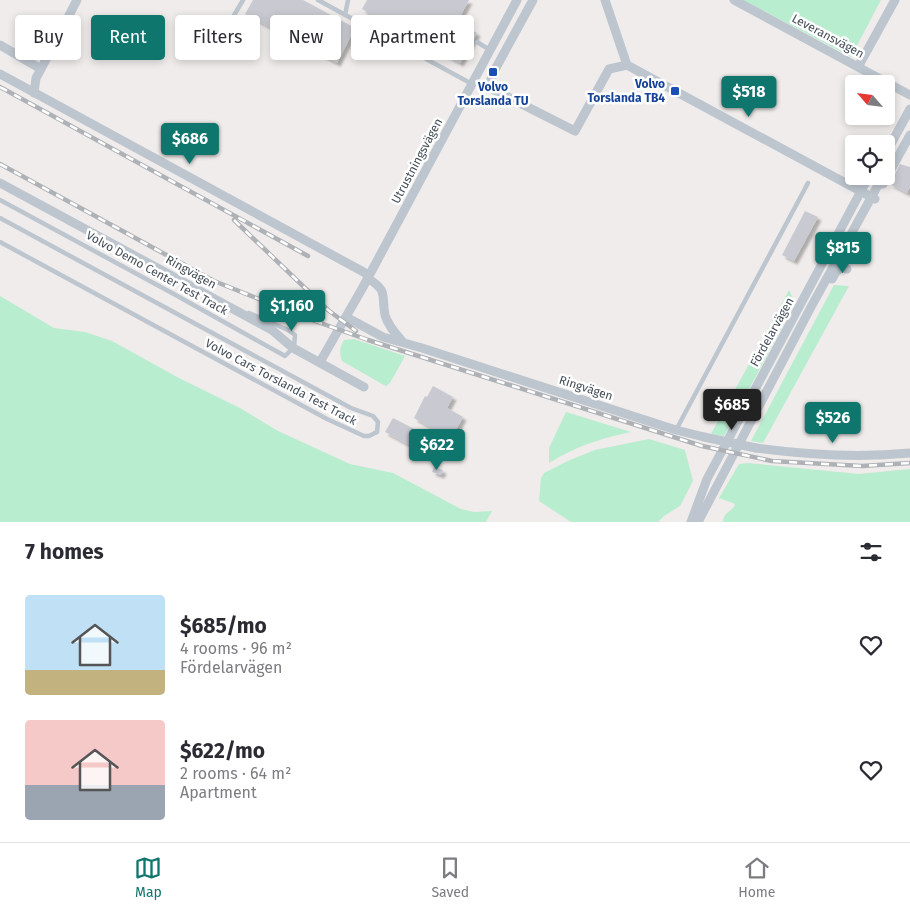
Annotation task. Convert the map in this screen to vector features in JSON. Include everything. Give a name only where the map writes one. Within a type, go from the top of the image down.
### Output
[{"type":"street","points":[[34,93],[36,78],[77,0]]},
{"type":"street","name":"Utrustningsvägen","points":[[346,317],[517,0]]},
{"type":"street","points":[[533,0],[492,75],[490,84],[494,90],[575,132],[609,69],[626,65],[868,195]]},
{"type":"street","points":[[606,0],[626,65]]},
{"type":"street","name":"Leveransvägen","points":[[734,0],[910,95]]},
{"type":"street","points":[[858,67],[895,0]]},
{"type":"street","points":[[0,45],[41,69]]},
{"type":"street","points":[[0,74],[368,277],[382,290],[385,299],[386,316],[391,328],[403,342]]},
{"type":"street","points":[[891,135],[910,100]]},
{"type":"street","points":[[895,136],[910,109]]},
{"type":"street","points":[[895,154],[910,126]]},
{"type":"street","points":[[834,248],[910,135]]},
{"type":"street","name":"Ringvägen","points":[[0,183],[272,330],[293,348],[364,386]]},
{"type":"street","points":[[857,226],[868,195],[869,185]]},
{"type":"street","points":[[846,243],[854,242],[860,246],[857,226],[871,185]]},
{"type":"street","points":[[868,195],[876,185]]},
{"type":"street","name":"Fördelarvägen","points":[[691,522],[707,479],[823,262],[868,195]]},
{"type":"street","name":"Fördelarvägen","points":[[698,522],[818,294],[857,226]]},
{"type":"street","name":"Fördelarvägen","points":[[823,262],[834,248],[841,243],[846,243]]},
{"type":"street","name":"Fördelarvägen","points":[[818,294],[826,289],[836,272],[841,268],[847,269]]},
{"type":"street","points":[[320,362],[346,317]]},
{"type":"street","name":"Ringvägen","points":[[346,317],[371,331],[393,340],[676,430],[704,437],[756,448],[831,456],[874,456],[910,453]]},
{"type":"lane","points":[[234,15],[243,0]]},
{"type":"lane","points":[[318,0],[472,84]]},
{"type":"lane","points":[[345,15],[348,0]]},
{"type":"lane","points":[[477,42],[490,50]]},
{"type":"lane","points":[[676,430],[808,183]]},
{"type":"lane","name":"Volvo Demo Center Test Track","points":[[0,200],[285,356],[293,348]]},
{"type":"lane","name":"Volvo Cars Torslanda Test Track","points":[[0,218],[345,405],[373,416],[378,422],[377,432],[370,436],[364,436],[327,419],[0,242]]},
{"type":"green space","points":[[743,0],[881,0],[851,57]]},
{"type":"green space","points":[[834,285],[849,286],[763,443],[751,441]]},
{"type":"green space","points":[[789,290],[795,303],[724,436],[711,434]]},
{"type":"green space","points":[[0,296],[54,328],[85,332],[112,341],[179,378],[240,408],[278,431],[350,464],[393,473],[461,509],[474,512],[492,511],[486,522],[0,522]]},
{"type":"green space","points":[[354,339],[405,356],[390,383],[386,386],[342,361],[340,352],[344,340]]},
{"type":"green space","points":[[566,412],[631,432],[588,444],[549,463],[549,448]]},
{"type":"green space","points":[[649,439],[685,450],[693,481],[680,506],[658,522],[571,522],[539,501],[541,478],[544,473],[595,450]]},
{"type":"green space","points":[[748,463],[859,474],[910,469],[910,522],[723,522],[724,517],[735,505],[719,498],[739,464]]},
{"type":"building","points":[[253,0],[303,0],[331,15],[270,15],[270,27],[260,22],[260,15],[245,14]]},
{"type":"building","points":[[367,0],[469,0],[461,15],[373,15],[362,9]]},
{"type":"building","points":[[341,20],[351,26],[351,36],[341,55]]},
{"type":"building","points":[[900,164],[910,167],[910,187],[907,193],[892,185],[895,185],[895,174]]},
{"type":"building","points":[[805,211],[818,217],[794,261],[782,255]]},
{"type":"building","points":[[433,386],[453,397],[447,408],[463,417],[451,439],[414,418],[425,396],[427,397]]},
{"type":"building","points":[[393,418],[418,431],[416,434],[434,444],[430,453],[412,443],[411,446],[385,432]]},
{"type":"building","points":[[434,467],[443,470],[441,475],[432,472]]},
{"type":"railway","points":[[0,87],[308,256]]},
{"type":"railway","points":[[0,164],[214,281],[301,316],[368,340],[702,446],[772,461],[862,466],[910,463]]},
{"type":"railway","points":[[234,220],[328,310],[356,331]]},
{"type":"place","name":"Volvo Torslanda TU","points":[[493,72]]},
{"type":"place","name":"Volvo Torslanda TB4","points":[[675,91]]}]
